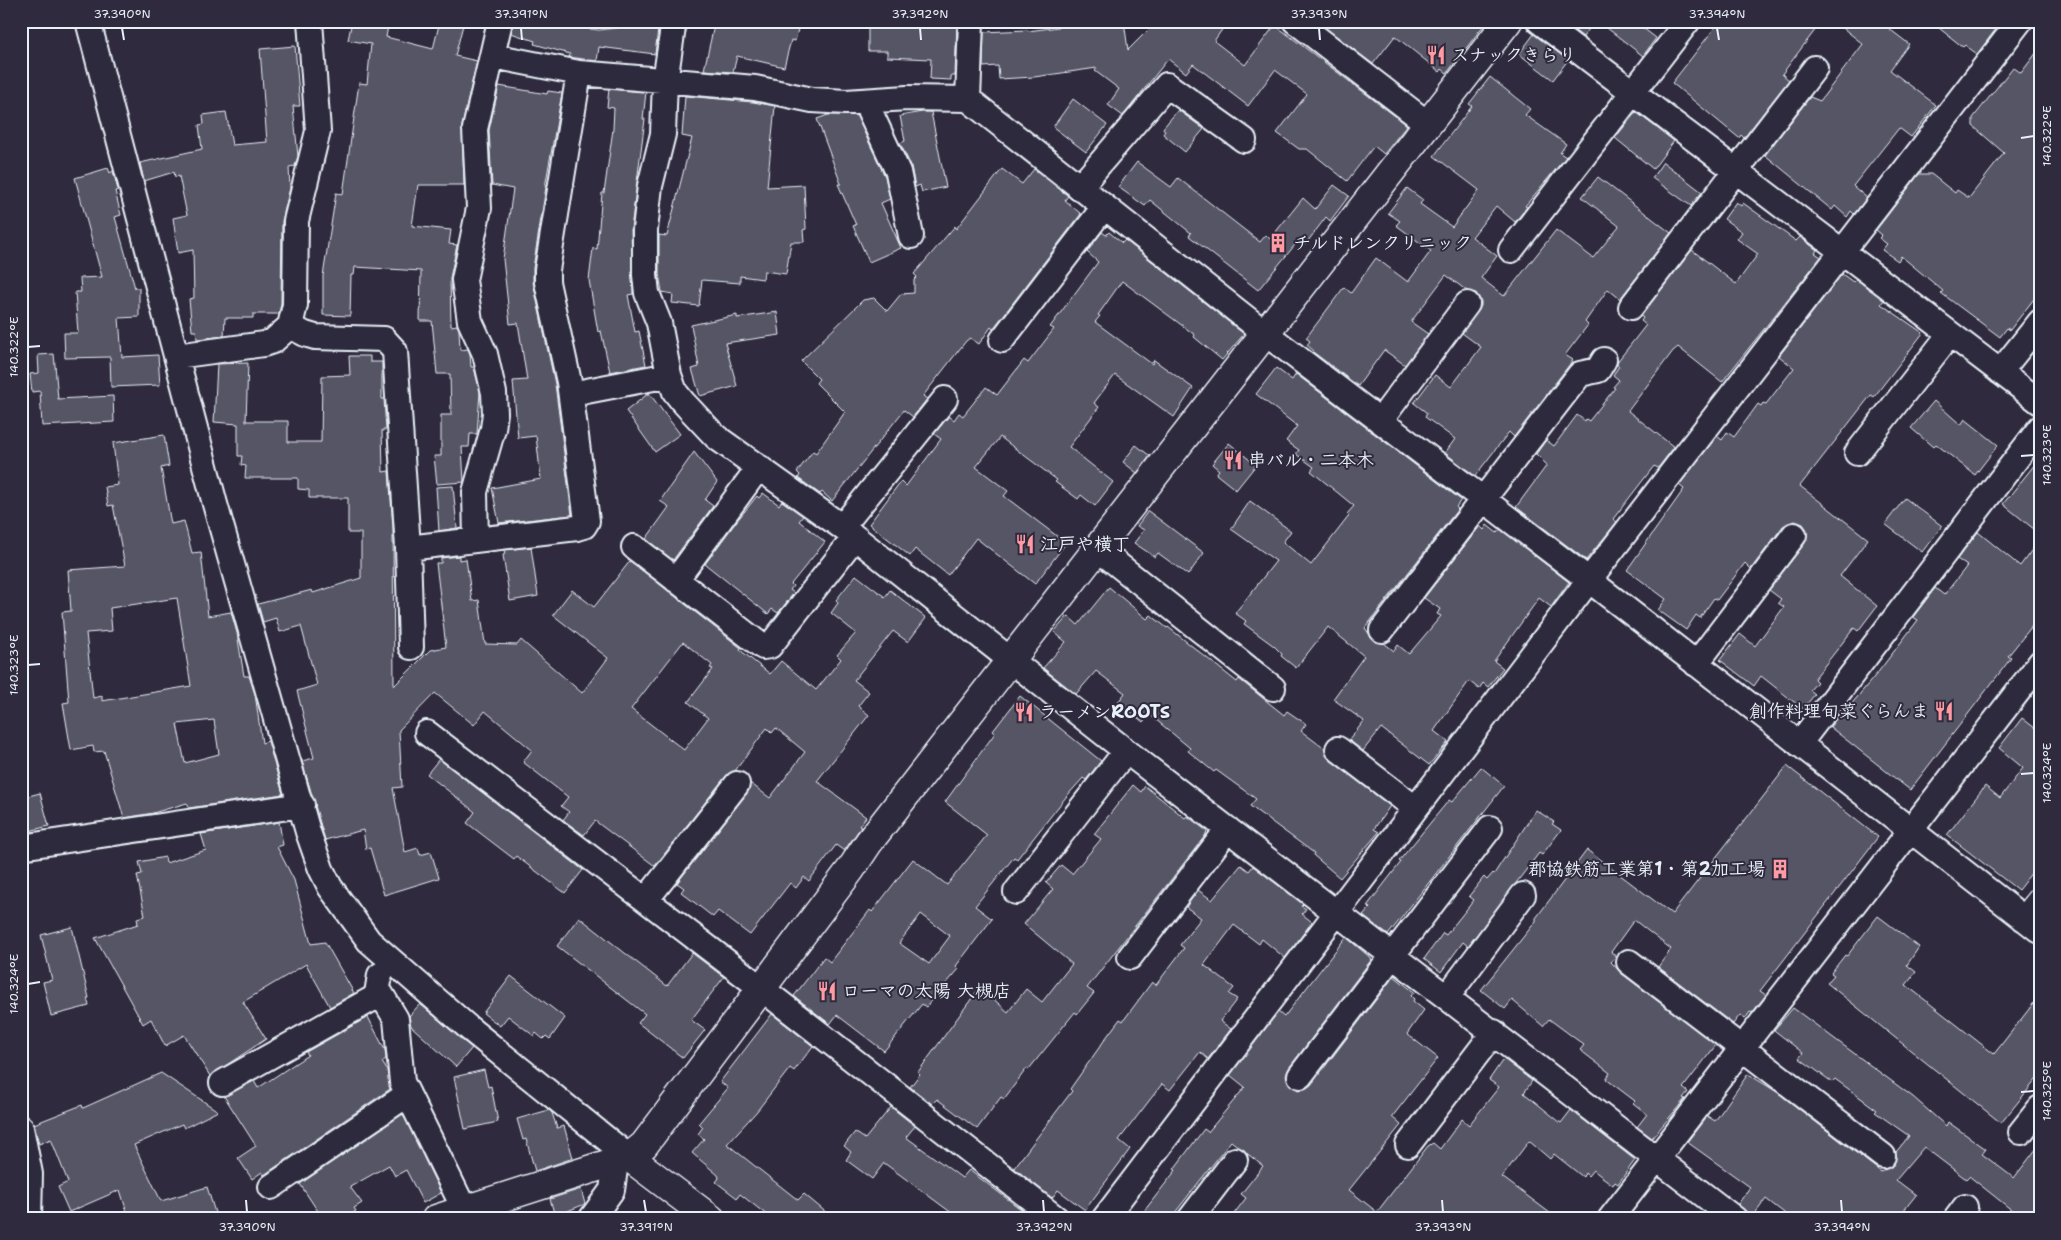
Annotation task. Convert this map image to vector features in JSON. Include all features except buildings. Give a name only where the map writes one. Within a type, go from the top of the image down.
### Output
[{"type":"street","points":[[88,21],[236,580],[302,805],[308,832],[321,869],[330,887],[369,941],[470,1030],[622,1159],[711,1219]]},
{"type":"street","points":[[176,356],[264,344],[273,341],[290,326],[295,304],[296,221],[318,131],[310,21]]},
{"type":"street","points":[[476,540],[475,492],[494,429],[495,413],[494,393],[485,354],[470,322],[464,280],[479,208],[475,129],[500,21]]},
{"type":"street","points":[[674,21],[665,81],[663,134],[650,186],[646,222],[645,275],[647,293],[659,323],[669,375],[676,392],[708,428],[848,533],[1126,751],[1735,1219]]},
{"type":"street","points":[[968,99],[971,21]]},
{"type":"street","points":[[1295,21],[1428,124]]},
{"type":"street","points":[[436,1219],[466,1214],[622,1159],[644,1145],[1009,659],[1508,21]]},
{"type":"street","points":[[1539,21],[2040,402]]},
{"type":"street","points":[[1511,250],[1688,21]]},
{"type":"street","points":[[1104,1219],[1589,580],[2020,21]]},
{"type":"street","points":[[493,56],[579,73],[755,88],[812,100],[968,99],[1265,333],[1589,580],[2032,925],[2040,899]]},
{"type":"street","points":[[1631,307],[1737,172],[1815,68]]},
{"type":"street","points":[[408,548],[577,528],[584,526],[587,521],[571,394],[546,270],[579,73]]},
{"type":"street","points":[[1080,188],[1167,85],[1244,140]]},
{"type":"street","points":[[865,101],[898,172],[911,236]]},
{"type":"street","points":[[1002,340],[1104,207]]},
{"type":"street","points":[[1380,421],[1467,304]]},
{"type":"street","points":[[2000,372],[2040,322]]},
{"type":"street","points":[[290,326],[315,337],[384,339],[395,351],[408,548],[411,647]]},
{"type":"street","points":[[1857,453],[1950,334]]},
{"type":"street","points":[[1382,630],[1580,374],[1598,370],[1604,360]]},
{"type":"street","points":[[571,394],[669,375]]},
{"type":"street","points":[[634,547],[763,647],[770,646],[945,398]]},
{"type":"street","points":[[1799,744],[2040,428]]},
{"type":"street","points":[[676,580],[760,467]]},
{"type":"street","points":[[1696,664],[1794,534]]},
{"type":"street","points":[[1096,548],[1273,688]]},
{"type":"street","points":[[1610,1219],[2040,663]]},
{"type":"street","points":[[427,733],[761,988],[1057,1219]]},
{"type":"street","points":[[1338,749],[1416,808]]},
{"type":"street","points":[[1016,892],[1126,751]]},
{"type":"street","points":[[646,900],[737,784]]},
{"type":"street","points":[[21,847],[302,805]]},
{"type":"street","points":[[1300,1076],[1490,828]]},
{"type":"street","points":[[1130,957],[1228,829]]},
{"type":"street","points":[[1447,997],[1523,894]]},
{"type":"street","points":[[222,1083],[372,999],[378,989],[380,972],[387,956]]},
{"type":"street","points":[[1629,962],[1743,1047],[1883,1156]]},
{"type":"street","points":[[378,989],[396,1019],[402,1082],[466,1214]]},
{"type":"street","points":[[1408,1145],[1494,1032]]},
{"type":"street","points":[[271,1187],[408,1094]]},
{"type":"street","points":[[2021,1132],[2040,1108]]},
{"type":"street","points":[[21,1128],[30,1174],[29,1219]]},
{"type":"street","points":[[590,1219],[612,1190],[622,1159]]},
{"type":"street","points":[[1190,1219],[1235,1160]]},
{"type":"place","name":"スナックきらり","points":[[1436,55]]},
{"type":"place","name":"チルドレンクリニック","points":[[1278,243]]},
{"type":"place","name":"串バル・二本木","points":[[1233,460]]},
{"type":"place","name":"江戸や横丁","points":[[1025,544]]},
{"type":"place","name":"創作料理旬菜ぐらんま","points":[[1944,711]]},
{"type":"place","name":"ラーメンROOTS","points":[[1024,712]]},
{"type":"place","name":"郡協鉄筋工業第1・第2加工場","points":[[1780,869]]},
{"type":"place","name":"ローマの太陽 大槻店","points":[[827,991]]}]
